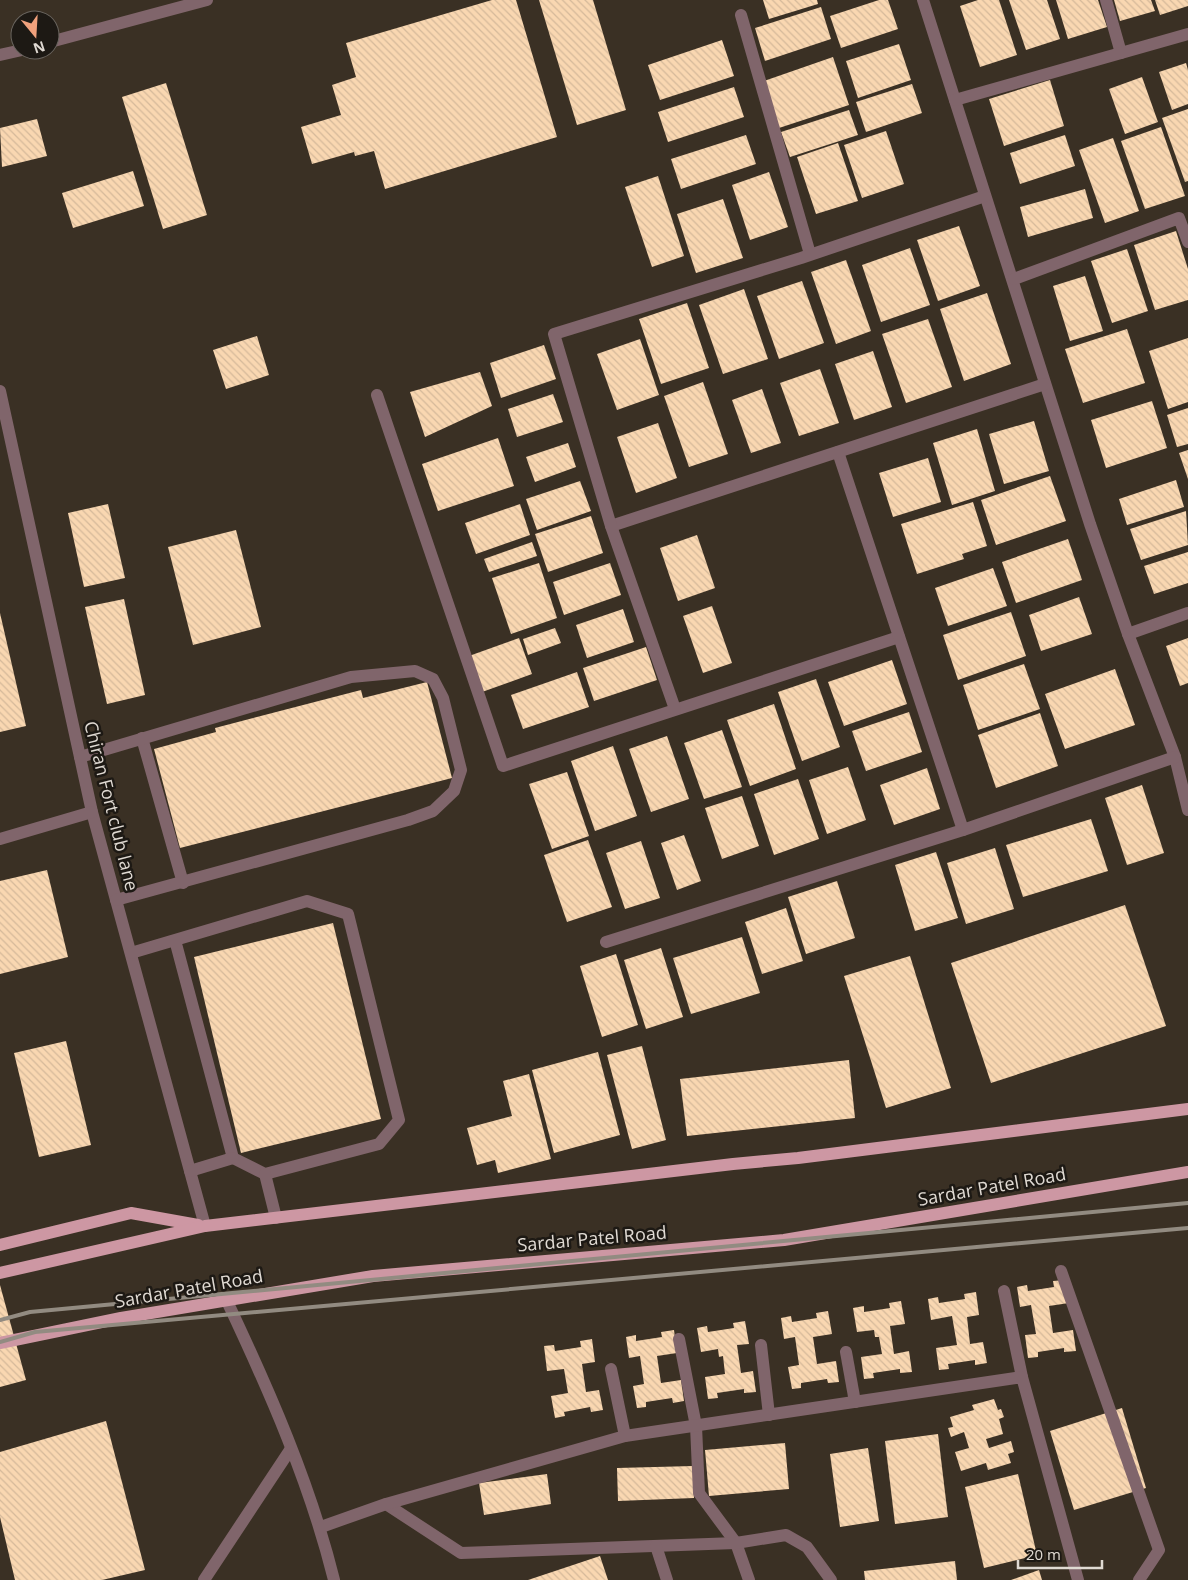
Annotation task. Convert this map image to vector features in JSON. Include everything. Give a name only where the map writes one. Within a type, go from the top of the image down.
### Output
[{"type":"main road","points":[[0,1274],[205,1226],[798,1158],[1188,1109]]},
{"type":"main road","name":"Sardar Patel Road","points":[[0,1343],[226,1299],[373,1276],[784,1240],[1188,1172]]},
{"type":"main road","points":[[0,1245],[131,1213],[205,1226]]},
{"type":"street","points":[[60,39],[207,0]]},
{"type":"street","points":[[923,0],[985,196],[1014,279],[1045,384],[1128,634],[1175,757],[1187,805]]},
{"type":"street","points":[[1106,0],[1121,53]]},
{"type":"street","points":[[741,15],[810,254]]},
{"type":"street","points":[[955,100],[1188,34]]},
{"type":"street","points":[[675,709],[612,526],[554,334],[810,254],[985,196]]},
{"type":"street","points":[[1014,279],[1184,217],[1188,242]]},
{"type":"street","points":[[612,526],[1045,384]]},
{"type":"street","name":"Chiran Fort club lane","points":[[0,391],[92,812],[205,1226]]},
{"type":"street","points":[[377,395],[503,766],[899,637]]},
{"type":"street","points":[[838,452],[963,830]]},
{"type":"street","points":[[1128,634],[1188,613]]},
{"type":"street","points":[[80,757],[351,677],[415,671],[432,679],[443,698],[461,770],[454,791],[433,811],[408,820],[116,900]]},
{"type":"street","points":[[142,738],[182,883]]},
{"type":"street","points":[[606,942],[963,830],[1175,757]]},
{"type":"street","points":[[0,839],[92,812]]},
{"type":"street","points":[[131,953],[306,901],[348,914],[399,1120],[380,1144],[265,1174],[233,1158],[190,1171]]},
{"type":"street","points":[[175,940],[233,1158]]},
{"type":"street","points":[[265,1174],[276,1218]]},
{"type":"street","points":[[1061,1272],[1159,1550],[1139,1580]]},
{"type":"street","points":[[1004,1291],[1022,1377],[1078,1580]]},
{"type":"street","points":[[226,1299],[260,1372],[321,1527],[334,1580]]},
{"type":"street","points":[[679,1339],[696,1426],[699,1493],[736,1543],[749,1580]]},
{"type":"street","points":[[761,1345],[769,1415]]},
{"type":"street","points":[[846,1352],[855,1402]]},
{"type":"street","points":[[611,1368],[625,1436]]},
{"type":"street","points":[[321,1527],[386,1504],[625,1436],[1022,1377]]},
{"type":"street","points":[[204,1580],[290,1450]]},
{"type":"street","points":[[386,1504],[461,1553],[736,1543],[786,1536],[807,1547],[831,1580]]},
{"type":"street","points":[[656,1546],[668,1580]]},
{"type":"building","points":[[492,0],[516,0],[557,137],[385,189],[374,151],[355,156],[354,152],[312,164],[301,127],[341,115],[332,85],[356,77],[346,43]]},
{"type":"building","points":[[539,0],[593,0],[626,110],[577,125]]},
{"type":"building","points":[[763,0],[817,0],[818,4],[769,19]]},
{"type":"building","points":[[879,0],[888,0],[898,29],[841,48],[830,16]]},
{"type":"building","points":[[978,0],[999,0],[1017,55],[980,67],[960,6]]},
{"type":"building","points":[[1009,0],[1047,0],[1060,39],[1026,50]]},
{"type":"building","points":[[1056,0],[1098,0],[1107,27],[1068,39]]},
{"type":"building","points":[[1114,0],[1151,0],[1155,11],[1120,21]]},
{"type":"building","points":[[1155,0],[1188,0],[1188,6],[1160,15]]},
{"type":"building","points":[[821,7],[831,39],[765,61],[755,28]]},
{"type":"building","points":[[722,40],[734,76],[660,100],[648,65]]},
{"type":"building","points":[[899,44],[911,80],[858,98],[846,61]]},
{"type":"building","points":[[833,57],[849,105],[779,128],[764,81]]},
{"type":"building","points":[[1186,63],[1188,70],[1188,104],[1172,110],[1159,72]]},
{"type":"building","points":[[1142,77],[1158,122],[1125,134],[1109,89]]},
{"type":"building","points":[[1050,80],[1064,126],[1004,146],[989,99]]},
{"type":"building","points":[[166,83],[207,215],[163,229],[122,97]]},
{"type":"building","points":[[912,84],[922,113],[866,132],[856,102]]},
{"type":"building","points":[[734,87],[744,117],[668,142],[658,112]]},
{"type":"building","points":[[1188,109],[1188,181],[1185,182],[1162,118]]},
{"type":"building","points":[[849,110],[858,135],[790,157],[781,132]]},
{"type":"building","points":[[37,119],[47,156],[2,167],[0,128]]},
{"type":"building","points":[[1161,127],[1185,196],[1145,209],[1121,141]]},
{"type":"building","points":[[886,131],[904,184],[862,198],[844,145]]},
{"type":"building","points":[[746,135],[756,164],[681,189],[671,159]]},
{"type":"building","points":[[1065,135],[1075,166],[1020,184],[1010,153]]},
{"type":"building","points":[[1113,138],[1139,211],[1105,223],[1079,150]]},
{"type":"building","points":[[838,143],[858,201],[816,214],[797,157]]},
{"type":"building","points":[[133,171],[144,206],[73,228],[62,193]]},
{"type":"building","points":[[769,172],[788,227],[750,240],[732,185]]},
{"type":"building","points":[[658,176],[684,256],[652,267],[625,187]]},
{"type":"building","points":[[1085,189],[1093,218],[1028,237],[1020,207]]},
{"type":"building","points":[[723,199],[743,258],[696,273],[677,214]]},
{"type":"building","points":[[959,226],[980,286],[938,301],[917,240]]},
{"type":"building","points":[[1176,231],[1188,269],[1188,300],[1155,310],[1134,245]]},
{"type":"building","points":[[910,248],[930,305],[881,322],[862,265]]},
{"type":"building","points":[[1127,249],[1148,311],[1112,323],[1091,261]]},
{"type":"building","points":[[846,260],[871,331],[836,344],[811,272]]},
{"type":"building","points":[[1085,276],[1103,331],[1070,341],[1053,286]]},
{"type":"building","points":[[802,281],[824,343],[779,359],[757,296]]},
{"type":"building","points":[[744,289],[768,359],[723,374],[699,305]]},
{"type":"building","points":[[987,293],[1011,364],[964,381],[940,309]]},
{"type":"building","points":[[687,303],[709,368],[661,384],[639,319]]},
{"type":"building","points":[[928,319],[952,387],[906,403],[882,334]]},
{"type":"building","points":[[1127,329],[1145,383],[1083,403],[1065,349]]},
{"type":"building","points":[[257,336],[269,375],[226,389],[213,350]]},
{"type":"building","points":[[1188,338],[1188,402],[1168,409],[1149,351]]},
{"type":"building","points":[[640,339],[659,395],[617,410],[597,354]]},
{"type":"building","points":[[544,345],[556,379],[501,398],[490,363]]},
{"type":"building","points":[[873,351],[892,407],[854,420],[835,364]]},
{"type":"building","points":[[820,369],[839,423],[799,436],[780,383]]},
{"type":"building","points":[[480,372],[492,406],[425,437],[410,392]]},
{"type":"building","points":[[703,382],[728,454],[689,467],[664,396]]},
{"type":"building","points":[[762,389],[781,443],[751,453],[732,400]]},
{"type":"building","points":[[553,394],[563,422],[517,437],[508,409]]},
{"type":"building","points":[[1152,401],[1167,448],[1106,468],[1091,420]]},
{"type":"building","points":[[1188,408],[1188,444],[1177,447],[1167,415]]},
{"type":"building","points":[[1034,421],[1049,471],[1004,484],[989,434]]},
{"type":"building","points":[[658,423],[677,478],[636,493],[617,437]]},
{"type":"building","points":[[977,429],[995,491],[952,505],[933,443]]},
{"type":"building","points":[[498,438],[514,486],[438,511],[422,464]]},
{"type":"building","points":[[568,443],[576,467],[535,482],[526,457]]},
{"type":"building","points":[[1188,450],[1188,479],[1179,453]]},
{"type":"building","points":[[928,458],[941,502],[893,517],[879,473]]},
{"type":"building","points":[[1050,476],[1066,521],[996,545],[981,500]]},
{"type":"building","points":[[1176,480],[1184,507],[1127,525],[1119,499]]},
{"type":"building","points":[[580,481],[591,511],[537,530],[526,499]]},
{"type":"building","points":[[973,502],[987,546],[962,554],[964,559],[917,574],[901,524]]},
{"type":"building","points":[[108,504],[125,578],[84,587],[68,513]]},
{"type":"building","points":[[520,504],[530,535],[476,554],[465,523]]},
{"type":"building","points":[[1186,511],[1188,545],[1141,560],[1130,529]]},
{"type":"building","points":[[591,516],[603,553],[548,572],[535,534]]},
{"type":"building","points":[[236,530],[261,627],[193,645],[168,547]]},
{"type":"building","points":[[697,535],[715,588],[678,601],[660,548]]},
{"type":"building","points":[[1068,539],[1082,580],[1016,603],[1002,562]]},
{"type":"building","points":[[532,542],[537,556],[489,572],[484,559]]},
{"type":"building","points":[[1188,552],[1188,583],[1154,594],[1144,566]]},
{"type":"building","points":[[539,563],[557,618],[511,634],[492,578]]},
{"type":"building","points":[[610,563],[621,595],[564,615],[553,582]]},
{"type":"building","points":[[993,568],[1007,606],[948,626],[935,588]]},
{"type":"building","points":[[1079,597],[1092,634],[1041,651],[1029,615]]},
{"type":"building","points":[[124,599],[145,695],[107,704],[85,607]]},
{"type":"building","points":[[712,606],[732,663],[703,673],[683,616]]},
{"type":"building","points":[[623,609],[634,642],[587,658],[576,625]]},
{"type":"building","points":[[1011,612],[1026,656],[958,680],[943,635]]},
{"type":"building","points":[[0,613],[26,726],[0,732]]},
{"type":"building","points":[[555,628],[561,643],[528,655],[523,639]]},
{"type":"building","points":[[519,638],[532,674],[482,692],[469,656]]},
{"type":"building","points":[[1188,638],[1188,683],[1180,686],[1166,646]]},
{"type":"building","points":[[646,647],[657,680],[594,701],[583,668]]},
{"type":"building","points":[[892,660],[907,704],[844,726],[828,682]]},
{"type":"building","points":[[1024,664],[1040,709],[978,730],[963,685]]},
{"type":"building","points":[[1115,669],[1135,725],[1065,749],[1045,694]]},
{"type":"building","points":[[577,672],[589,707],[523,729],[511,695]]},
{"type":"building","points":[[816,679],[840,747],[802,761],[778,692]]},
{"type":"building","points":[[427,682],[452,778],[180,848],[154,749],[216,732],[215,728],[361,690],[363,698]]},
{"type":"building","points":[[774,704],[796,769],[750,786],[727,720]]},
{"type":"building","points":[[909,712],[922,752],[866,771],[852,731]]},
{"type":"building","points":[[1040,713],[1058,766],[996,788],[978,735]]},
{"type":"building","points":[[722,730],[742,787],[704,799],[684,743]]},
{"type":"building","points":[[667,736],[689,799],[651,812],[629,749]]},
{"type":"building","points":[[613,746],[637,816],[595,831],[571,761]]},
{"type":"building","points":[[848,767],[866,820],[827,834],[809,780]]},
{"type":"building","points":[[927,768],[940,809],[894,825],[880,785]]},
{"type":"building","points":[[567,772],[589,836],[552,849],[529,784]]},
{"type":"building","points":[[798,779],[819,839],[774,855],[754,794]]},
{"type":"building","points":[[1142,785],[1164,853],[1127,865],[1105,798]]},
{"type":"building","points":[[742,796],[759,846],[722,859],[705,808]]},
{"type":"building","points":[[1091,819],[1108,871],[1023,897],[1006,845]]},
{"type":"building","points":[[684,835],[701,881],[677,890],[661,843]]},
{"type":"building","points":[[588,840],[612,907],[567,922],[544,855]]},
{"type":"building","points":[[641,841],[660,898],[625,909],[606,853]]},
{"type":"building","points":[[995,848],[1014,909],[966,924],[947,863]]},
{"type":"building","points":[[936,852],[958,918],[915,931],[895,865]]},
{"type":"building","points":[[47,870],[68,957],[0,974],[0,881]]},
{"type":"building","points":[[837,881],[855,938],[806,954],[788,897]]},
{"type":"building","points":[[1125,905],[1166,1026],[991,1083],[951,963]]},
{"type":"building","points":[[786,908],[803,961],[762,974],[745,922]]},
{"type":"building","points":[[333,923],[381,1119],[241,1153],[194,957]]},
{"type":"building","points":[[742,937],[760,993],[691,1014],[673,958]]},
{"type":"building","points":[[661,948],[683,1017],[646,1029],[624,960]]},
{"type":"building","points":[[616,954],[638,1025],[602,1037],[580,966]]},
{"type":"building","points":[[910,956],[951,1088],[886,1108],[844,976]]},
{"type":"building","points":[[66,1041],[91,1145],[39,1157],[14,1053]]},
{"type":"building","points":[[642,1046],[666,1140],[632,1149],[607,1055]]},
{"type":"building","points":[[598,1052],[620,1135],[554,1153],[532,1070]]},
{"type":"building","points":[[849,1060],[855,1118],[687,1136],[680,1079]]},
{"type":"building","points":[[529,1074],[551,1159],[498,1173],[495,1160],[477,1165],[467,1128],[512,1116],[503,1081]]},
{"type":"building","points":[[1065,1280],[1069,1303],[1049,1306],[1053,1333],[1073,1330],[1076,1351],[1064,1352],[1064,1348],[1038,1352],[1038,1357],[1028,1358],[1025,1335],[1036,1334],[1031,1305],[1020,1307],[1017,1287],[1027,1285],[1028,1291],[1054,1287],[1053,1281]]},
{"type":"building","points":[[0,1285],[26,1380],[0,1387]]},
{"type":"building","points":[[976,1292],[979,1315],[967,1317],[970,1344],[983,1342],[987,1363],[975,1365],[975,1360],[948,1364],[949,1369],[939,1370],[936,1348],[957,1345],[952,1316],[931,1320],[928,1299],[938,1297],[939,1303],[965,1299],[964,1294]]},
{"type":"building","points":[[901,1301],[905,1324],[890,1326],[894,1354],[909,1351],[912,1372],[900,1373],[900,1369],[873,1373],[874,1378],[864,1379],[861,1357],[882,1354],[879,1337],[875,1337],[874,1330],[857,1332],[853,1308],[864,1306],[864,1312],[890,1308],[889,1303]]},
{"type":"building","points":[[828,1311],[832,1334],[813,1337],[817,1364],[836,1361],[839,1382],[828,1383],[827,1379],[801,1383],[801,1388],[792,1389],[788,1367],[799,1365],[795,1337],[784,1339],[781,1318],[791,1316],[792,1322],[817,1318],[816,1313]]},
{"type":"building","points":[[745,1321],[749,1344],[737,1345],[741,1373],[753,1371],[756,1392],[744,1393],[744,1389],[717,1393],[718,1398],[708,1399],[705,1377],[725,1374],[723,1356],[719,1357],[718,1349],[701,1352],[697,1328],[707,1326],[708,1332],[734,1328],[733,1323]]},
{"type":"building","points":[[674,1330],[677,1353],[657,1356],[661,1383],[681,1380],[684,1401],[673,1403],[672,1398],[646,1402],[646,1407],[637,1408],[633,1386],[644,1384],[640,1356],[629,1358],[626,1337],[636,1335],[636,1341],[662,1337],[661,1332]]},
{"type":"building","points":[[592,1339],[595,1362],[582,1364],[586,1392],[599,1390],[603,1410],[591,1412],[590,1407],[564,1412],[565,1416],[555,1418],[551,1396],[568,1393],[564,1369],[547,1371],[544,1346],[554,1345],[555,1351],[581,1347],[580,1341]]},
{"type":"building","points":[[994,1399],[998,1410],[1001,1409],[1004,1417],[999,1419],[1003,1434],[986,1439],[989,1448],[1011,1441],[1014,1452],[1008,1454],[1011,1463],[988,1470],[986,1463],[961,1471],[955,1452],[969,1448],[964,1432],[951,1437],[948,1428],[953,1427],[950,1417],[974,1410],[972,1405]]},
{"type":"building","points":[[1122,1408],[1146,1488],[1074,1510],[1050,1431]]},
{"type":"building","points":[[106,1421],[145,1570],[102,1580],[15,1580],[0,1517],[0,1452]]},
{"type":"building","points":[[938,1434],[948,1517],[895,1524],[885,1441]]},
{"type":"building","points":[[785,1443],[789,1489],[709,1496],[705,1450]]},
{"type":"building","points":[[868,1448],[879,1521],[840,1527],[830,1454]]},
{"type":"building","points":[[693,1466],[694,1498],[618,1501],[617,1468]]},
{"type":"building","points":[[547,1474],[551,1504],[484,1515],[479,1483]]},
{"type":"building","points":[[1018,1474],[1037,1555],[984,1568],[965,1487]]},
{"type":"building","points":[[600,1556],[608,1580],[528,1580]]},
{"type":"building","points":[[955,1561],[957,1580],[865,1580],[864,1571]]},
{"type":"building","points":[[1039,1570],[1042,1580],[1011,1580]]},
{"type":"railway","points":[[0,1320],[30,1312],[1188,1203]]},
{"type":"railway","points":[[0,1342],[35,1332],[1188,1228]]}]
